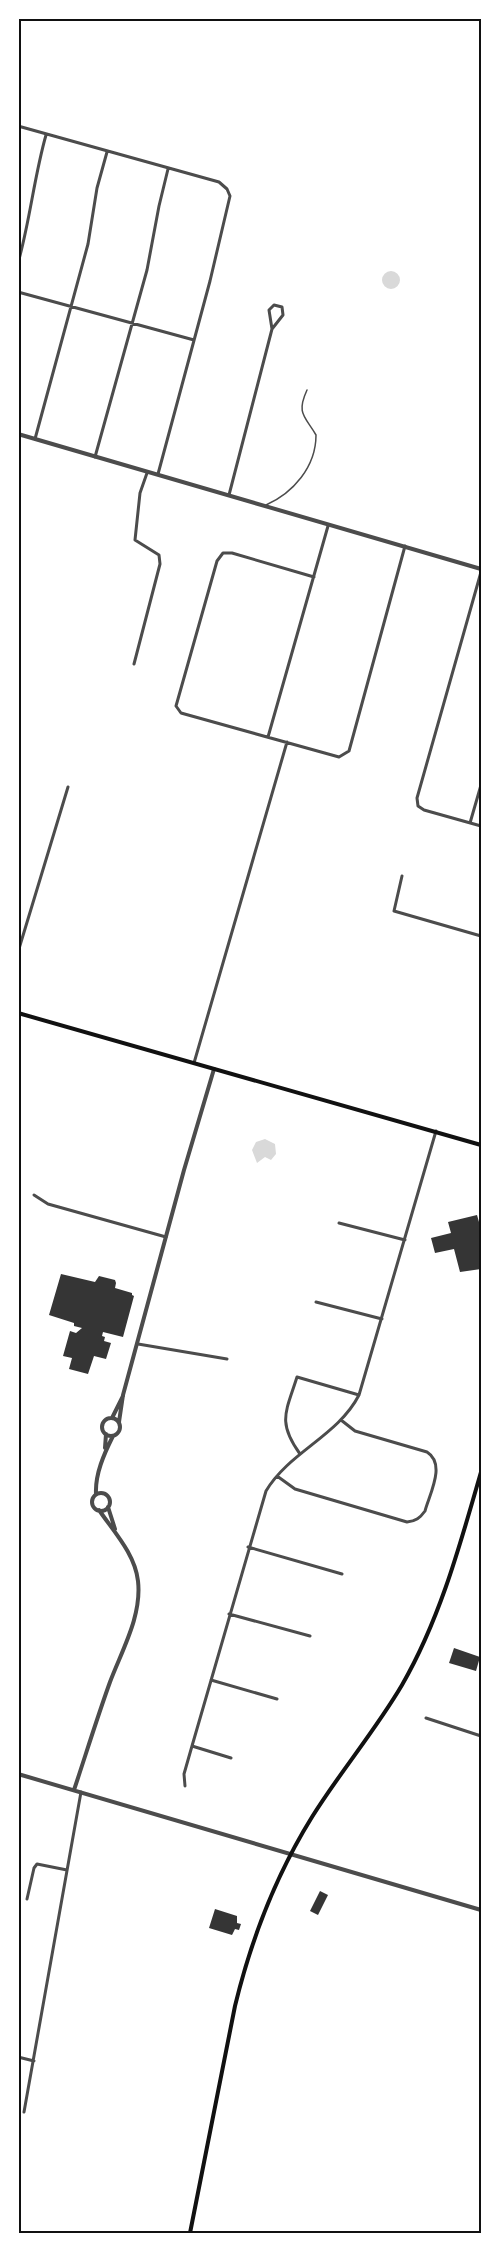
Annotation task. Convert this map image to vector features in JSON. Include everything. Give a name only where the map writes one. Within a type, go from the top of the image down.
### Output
[{"type":"main road","points":[[18,1013],[481,1145]]},
{"type":"main road","points":[[190,2233],[243,1975],[263,1915],[290,1855],[312,1816],[367,1739],[402,1684],[431,1628],[454,1566],[481,1472]]},
{"type":"street","points":[[18,126],[219,183],[227,189],[230,196],[157,476]]},
{"type":"street","points":[[18,263],[27,231],[38,165],[46,135]]},
{"type":"street","points":[[35,439],[88,244],[97,188],[107,152]]},
{"type":"street","points":[[95,457],[147,270],[168,169]]},
{"type":"street","points":[[18,292],[194,340]]},
{"type":"street","points":[[228,497],[272,329],[283,315],[282,308],[274,306],[269,310],[272,329]]},
{"type":"street","points":[[18,435],[481,570],[417,798],[418,806],[424,810],[481,826]]},
{"type":"street","points":[[134,664],[160,564],[159,555],[135,540],[140,493],[147,473]]},
{"type":"street","points":[[268,737],[328,526]]},
{"type":"street","points":[[314,577],[232,553],[223,554],[217,561],[176,706],[181,713],[339,757],[349,751],[405,546]]},
{"type":"street","points":[[194,1063],[287,742]]},
{"type":"street","points":[[470,823],[481,785]]},
{"type":"street","points":[[18,952],[68,788]]},
{"type":"street","points":[[402,876],[394,911],[481,936]]},
{"type":"street","points":[[105,1450],[120,1429],[118,1422],[123,1395],[214,1070]]},
{"type":"street","points":[[185,1786],[184,1774],[266,1491],[277,1476],[300,1454],[341,1420],[353,1407],[359,1395],[436,1131]]},
{"type":"street","points":[[34,1196],[48,1204],[166,1237]]},
{"type":"street","points":[[339,1222],[405,1240]]},
{"type":"street","points":[[316,1302],[382,1319]]},
{"type":"street","points":[[138,1344],[227,1359]]},
{"type":"street","points":[[300,1454],[286,1431],[285,1419],[297,1377],[359,1395]]},
{"type":"street","points":[[74,1790],[110,1682],[134,1620],[139,1598],[138,1579],[129,1554],[115,1529],[92,1503],[105,1450],[106,1434],[103,1425],[107,1419],[112,1418],[123,1395]]},
{"type":"street","points":[[112,1418],[118,1422]]},
{"type":"street","points":[[277,1476],[296,1489],[407,1522],[421,1516],[425,1511],[437,1469],[434,1458],[427,1452],[355,1431],[341,1420]]},
{"type":"street","points":[[106,1434],[113,1436]]},
{"type":"street","points":[[98,1476],[103,1493],[109,1497],[108,1507],[115,1529]]},
{"type":"street","points":[[96,1494],[103,1493]]},
{"type":"street","points":[[99,1510],[108,1507]]},
{"type":"street","points":[[248,1547],[342,1574]]},
{"type":"street","points":[[229,1614],[310,1636]]},
{"type":"street","points":[[211,1680],[277,1699]]},
{"type":"street","points":[[426,1719],[481,1736]]},
{"type":"street","points":[[192,1746],[231,1758]]},
{"type":"street","points":[[18,1774],[481,1910]]},
{"type":"street","points":[[24,2112],[81,1792]]},
{"type":"street","points":[[27,1899],[37,1864],[67,1870]]},
{"type":"street","points":[[18,2057],[34,2061]]},
{"type":"lane","points":[[262,507],[282,498],[295,486],[306,472],[312,457],[316,435],[301,414],[307,390]]},
{"type":"shaded area","points":[[391,271],[397,274],[400,280],[397,286],[391,289],[385,286],[382,280],[385,274]]},
{"type":"shaded area","points":[[265,1139],[275,1144],[276,1154],[271,1160],[265,1157],[257,1163],[252,1150],[256,1142]]},
{"type":"building","points":[[477,1215],[481,1222],[481,1269],[460,1272],[454,1249],[435,1253],[431,1238],[451,1233],[448,1222]]},
{"type":"building","points":[[61,1274],[95,1282],[99,1276],[115,1280],[115,1288],[132,1293],[134,1296],[123,1337],[103,1332],[104,1341],[111,1343],[106,1359],[94,1356],[88,1374],[69,1369],[72,1358],[63,1356],[70,1331],[76,1333],[82,1328],[49,1315]]},
{"type":"building","points":[[454,1648],[480,1657],[476,1671],[449,1663]]},
{"type":"building","points":[[320,1891],[328,1895],[318,1915],[310,1911]]},
{"type":"building","points":[[215,1909],[237,1916],[237,1923],[241,1924],[239,1930],[235,1929],[232,1935],[209,1928]]}]
